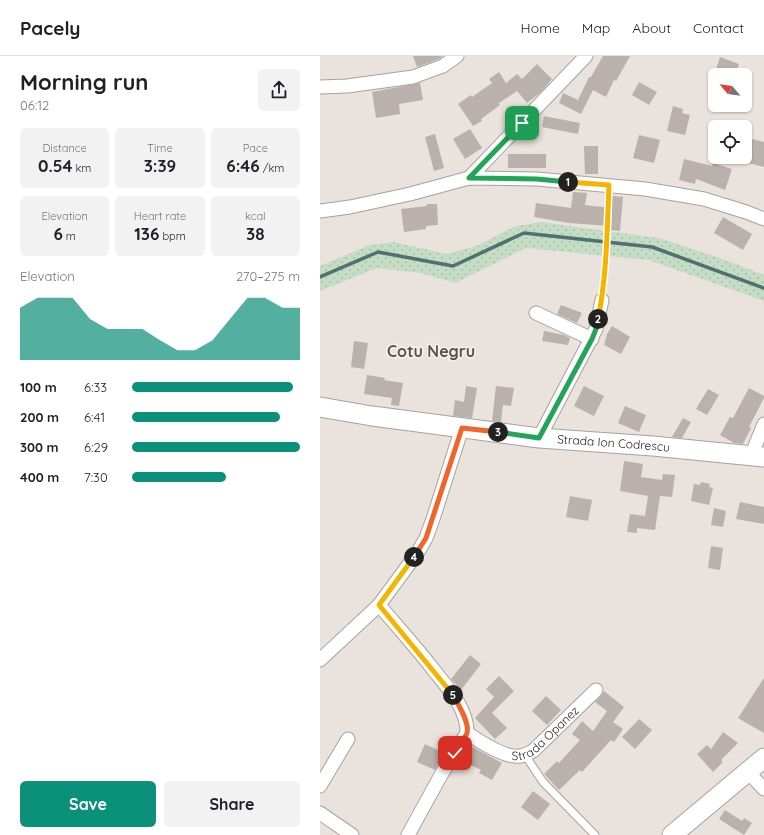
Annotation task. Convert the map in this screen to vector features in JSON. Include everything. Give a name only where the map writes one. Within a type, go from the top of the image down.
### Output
[{"type":"main road","name":"Strada Ion Codrescu","points":[[320,407],[372,416],[539,438],[653,446],[757,456]]},
{"type":"main road","points":[[672,835],[764,758]]},
{"type":"street","points":[[320,87],[347,86],[412,77],[443,66],[457,56]]},
{"type":"street","points":[[469,178],[586,56]]},
{"type":"street","points":[[320,211],[350,207],[410,194],[469,178],[537,179],[645,189],[704,199],[764,219]]},
{"type":"street","points":[[539,438],[592,339],[596,329],[602,300]]},
{"type":"street","points":[[536,313],[592,339]]},
{"type":"street","points":[[757,456],[764,424]]},
{"type":"street","points":[[320,660],[379,605],[418,552],[426,538],[462,428]]},
{"type":"street","points":[[379,605],[452,694],[463,713],[467,725],[467,733],[441,775],[408,835]]},
{"type":"street","name":"Strada Opanez","points":[[467,733],[497,750],[514,756],[525,755],[533,751],[596,690]]},
{"type":"street","points":[[320,786],[348,739]]},
{"type":"street","points":[[748,772],[764,789]]},
{"type":"street","points":[[320,813],[352,835]]},
{"type":"lane","points":[[525,755],[543,782],[595,835]]},
{"type":"path","points":[[602,300],[609,185]]},
{"type":"green space","points":[[540,222],[659,238],[720,258],[764,275],[764,301],[649,260],[526,248],[455,283],[421,273],[377,268],[320,291],[320,266],[370,245],[394,242],[447,254],[479,245],[513,227]]},
{"type":"building","points":[[413,56],[443,56],[439,59],[417,67]]},
{"type":"building","points":[[603,56],[630,56],[616,81],[614,80],[606,97],[593,90],[581,114],[559,103],[563,93],[578,100],[589,77],[591,77]]},
{"type":"building","points":[[720,57],[739,64],[738,68],[716,68]]},
{"type":"building","points":[[537,64],[552,79],[541,92],[527,103],[517,91],[499,103],[500,105],[481,119],[482,121],[473,126],[458,104],[471,95],[472,97],[492,83],[489,79],[499,72],[506,83],[517,74],[522,79]]},
{"type":"building","points":[[639,82],[657,92],[649,105],[632,95]]},
{"type":"building","points":[[420,83],[423,100],[399,104],[400,114],[376,118],[372,92]]},
{"type":"building","points":[[673,106],[683,109],[682,113],[690,115],[685,135],[667,131]]},
{"type":"building","points":[[544,116],[580,123],[578,134],[542,127]]},
{"type":"building","points":[[470,129],[482,148],[465,159],[453,139]]},
{"type":"building","points":[[435,134],[444,168],[434,171],[425,137]]},
{"type":"building","points":[[639,135],[660,140],[654,163],[633,158]]},
{"type":"building","points":[[752,139],[764,142],[764,167],[752,164]]},
{"type":"building","points":[[584,146],[598,146],[598,174],[585,174]]},
{"type":"building","points":[[508,154],[546,154],[546,168],[508,168]]},
{"type":"building","points":[[684,159],[712,166],[713,164],[716,164],[732,169],[725,190],[696,179],[695,184],[679,180]]},
{"type":"building","points":[[573,192],[587,193],[585,205],[611,208],[612,196],[623,197],[620,231],[609,230],[609,226],[569,223],[534,217],[536,203],[571,208]]},
{"type":"building","points":[[427,204],[437,204],[438,225],[426,226],[426,229],[404,232],[401,209],[427,206]]},
{"type":"building","points":[[723,217],[752,234],[743,250],[714,233]]},
{"type":"building","points":[[561,305],[582,313],[577,323],[557,314]]},
{"type":"building","points":[[612,326],[630,337],[621,354],[604,345],[607,334]]},
{"type":"building","points":[[544,331],[564,335],[570,338],[568,345],[542,341]]},
{"type":"building","points":[[354,341],[368,343],[364,369],[351,367]]},
{"type":"building","points":[[367,375],[403,383],[399,406],[391,405],[392,398],[364,394]]},
{"type":"building","points":[[466,386],[477,388],[472,418],[453,416],[455,400],[464,402]]},
{"type":"building","points":[[496,386],[514,388],[511,406],[503,405],[501,422],[492,421]]},
{"type":"building","points":[[584,386],[604,396],[594,416],[574,406]]},
{"type":"building","points":[[749,388],[764,396],[764,398],[749,427],[751,428],[743,444],[734,443],[720,435],[730,417],[733,418]]},
{"type":"building","points":[[708,389],[719,395],[707,415],[696,409]]},
{"type":"building","points":[[625,406],[646,415],[639,432],[618,423]]},
{"type":"building","points":[[683,418],[691,422],[682,438],[672,437]]},
{"type":"building","points":[[624,461],[643,464],[641,477],[662,480],[663,474],[675,475],[672,497],[660,496],[655,530],[637,528],[637,533],[627,532],[630,514],[645,516],[648,496],[620,491]]},
{"type":"building","points":[[701,482],[710,484],[709,487],[713,488],[709,505],[691,501],[694,484],[700,485]]},
{"type":"building","points":[[570,496],[592,500],[588,521],[566,517]]},
{"type":"building","points":[[740,502],[764,507],[764,524],[736,519]]},
{"type":"building","points":[[714,508],[726,511],[723,527],[711,525]]},
{"type":"building","points":[[711,546],[723,548],[720,570],[708,568]]},
{"type":"building","points":[[470,655],[481,664],[461,690],[451,679]]},
{"type":"building","points":[[499,676],[514,691],[492,713],[507,728],[495,739],[475,718],[494,697],[486,689]]},
{"type":"building","points":[[764,678],[764,733],[738,718]]},
{"type":"building","points":[[604,691],[624,707],[613,722],[623,729],[614,742],[611,740],[582,772],[580,770],[559,790],[544,774],[557,761],[559,763],[580,740],[572,734],[582,721],[593,731],[607,711],[595,702]]},
{"type":"building","points":[[546,696],[561,710],[547,725],[532,711]]},
{"type":"building","points":[[639,719],[652,730],[635,749],[622,737]]},
{"type":"building","points":[[723,732],[738,743],[721,760],[723,762],[713,772],[697,754],[707,745],[711,749]]},
{"type":"building","points":[[425,744],[444,753],[435,770],[417,762]]},
{"type":"building","points":[[469,745],[502,763],[492,780],[479,773],[481,770],[461,760]]},
{"type":"building","points":[[533,791],[550,804],[538,820],[521,807]]},
{"type":"building","points":[[725,810],[742,821],[744,818],[752,823],[744,835],[719,819]]},
{"type":"waterway","points":[[320,277],[378,252],[453,266],[524,233],[652,247],[764,288]]},
{"type":"district","name":"Cotu Negru","points":[[431,351]]},
{"type":"route","points":[[455,753],[467,733],[467,725],[463,713],[452,694],[379,605],[418,552],[426,538],[462,428],[539,438],[592,339],[596,329],[602,300],[609,185],[537,179],[469,178],[522,123]]}]
